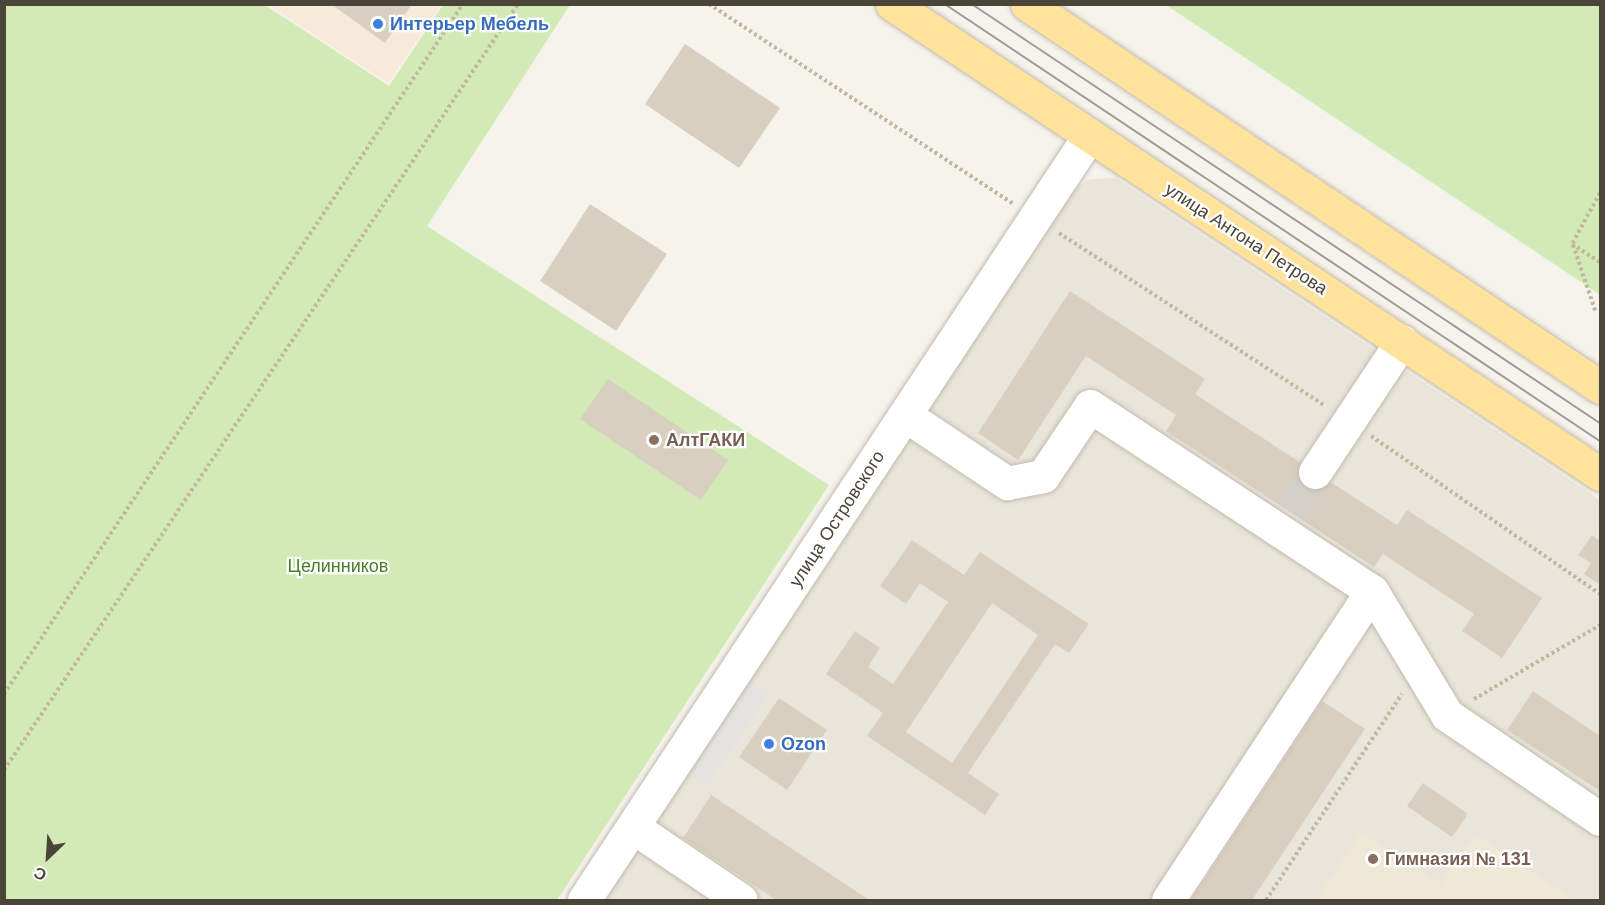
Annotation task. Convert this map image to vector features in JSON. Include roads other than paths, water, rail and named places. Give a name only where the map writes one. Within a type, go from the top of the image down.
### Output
[{"type":"main road","name":"улица Антона Петрова","points":[[891,4],[1402,340],[1600,474]]},
{"type":"main road","points":[[1027,4],[1600,387]]},
{"type":"street","name":"улица Островского","points":[[584,900],[1089,136]]},
{"type":"street","points":[[1315,472],[1402,340]]},
{"type":"street","points":[[905,415],[1007,483],[1043,476],[1090,405],[1285,520],[1372,591],[1447,715],[1600,819]]},
{"type":"street","points":[[1168,900],[1372,591]]},
{"type":"street","points":[[633,827],[741,900]]},
{"type":"tunnel","points":[[1290,511],[1315,472]]},
{"type":"tram line","points":[[945,4],[1600,441]]},
{"type":"tram line","points":[[972,4],[1600,423]]},
{"type":"place","name":"Интерьер Мебель","points":[[378,24]]},
{"type":"place","name":"АлтГАКИ","points":[[654,440]]},
{"type":"place","name":"Ozon","points":[[769,744]]},
{"type":"place","name":"Гимназия № 131","points":[[1373,859]]},
{"type":"park label","name":"Целинников","points":[[338,566]]}]
